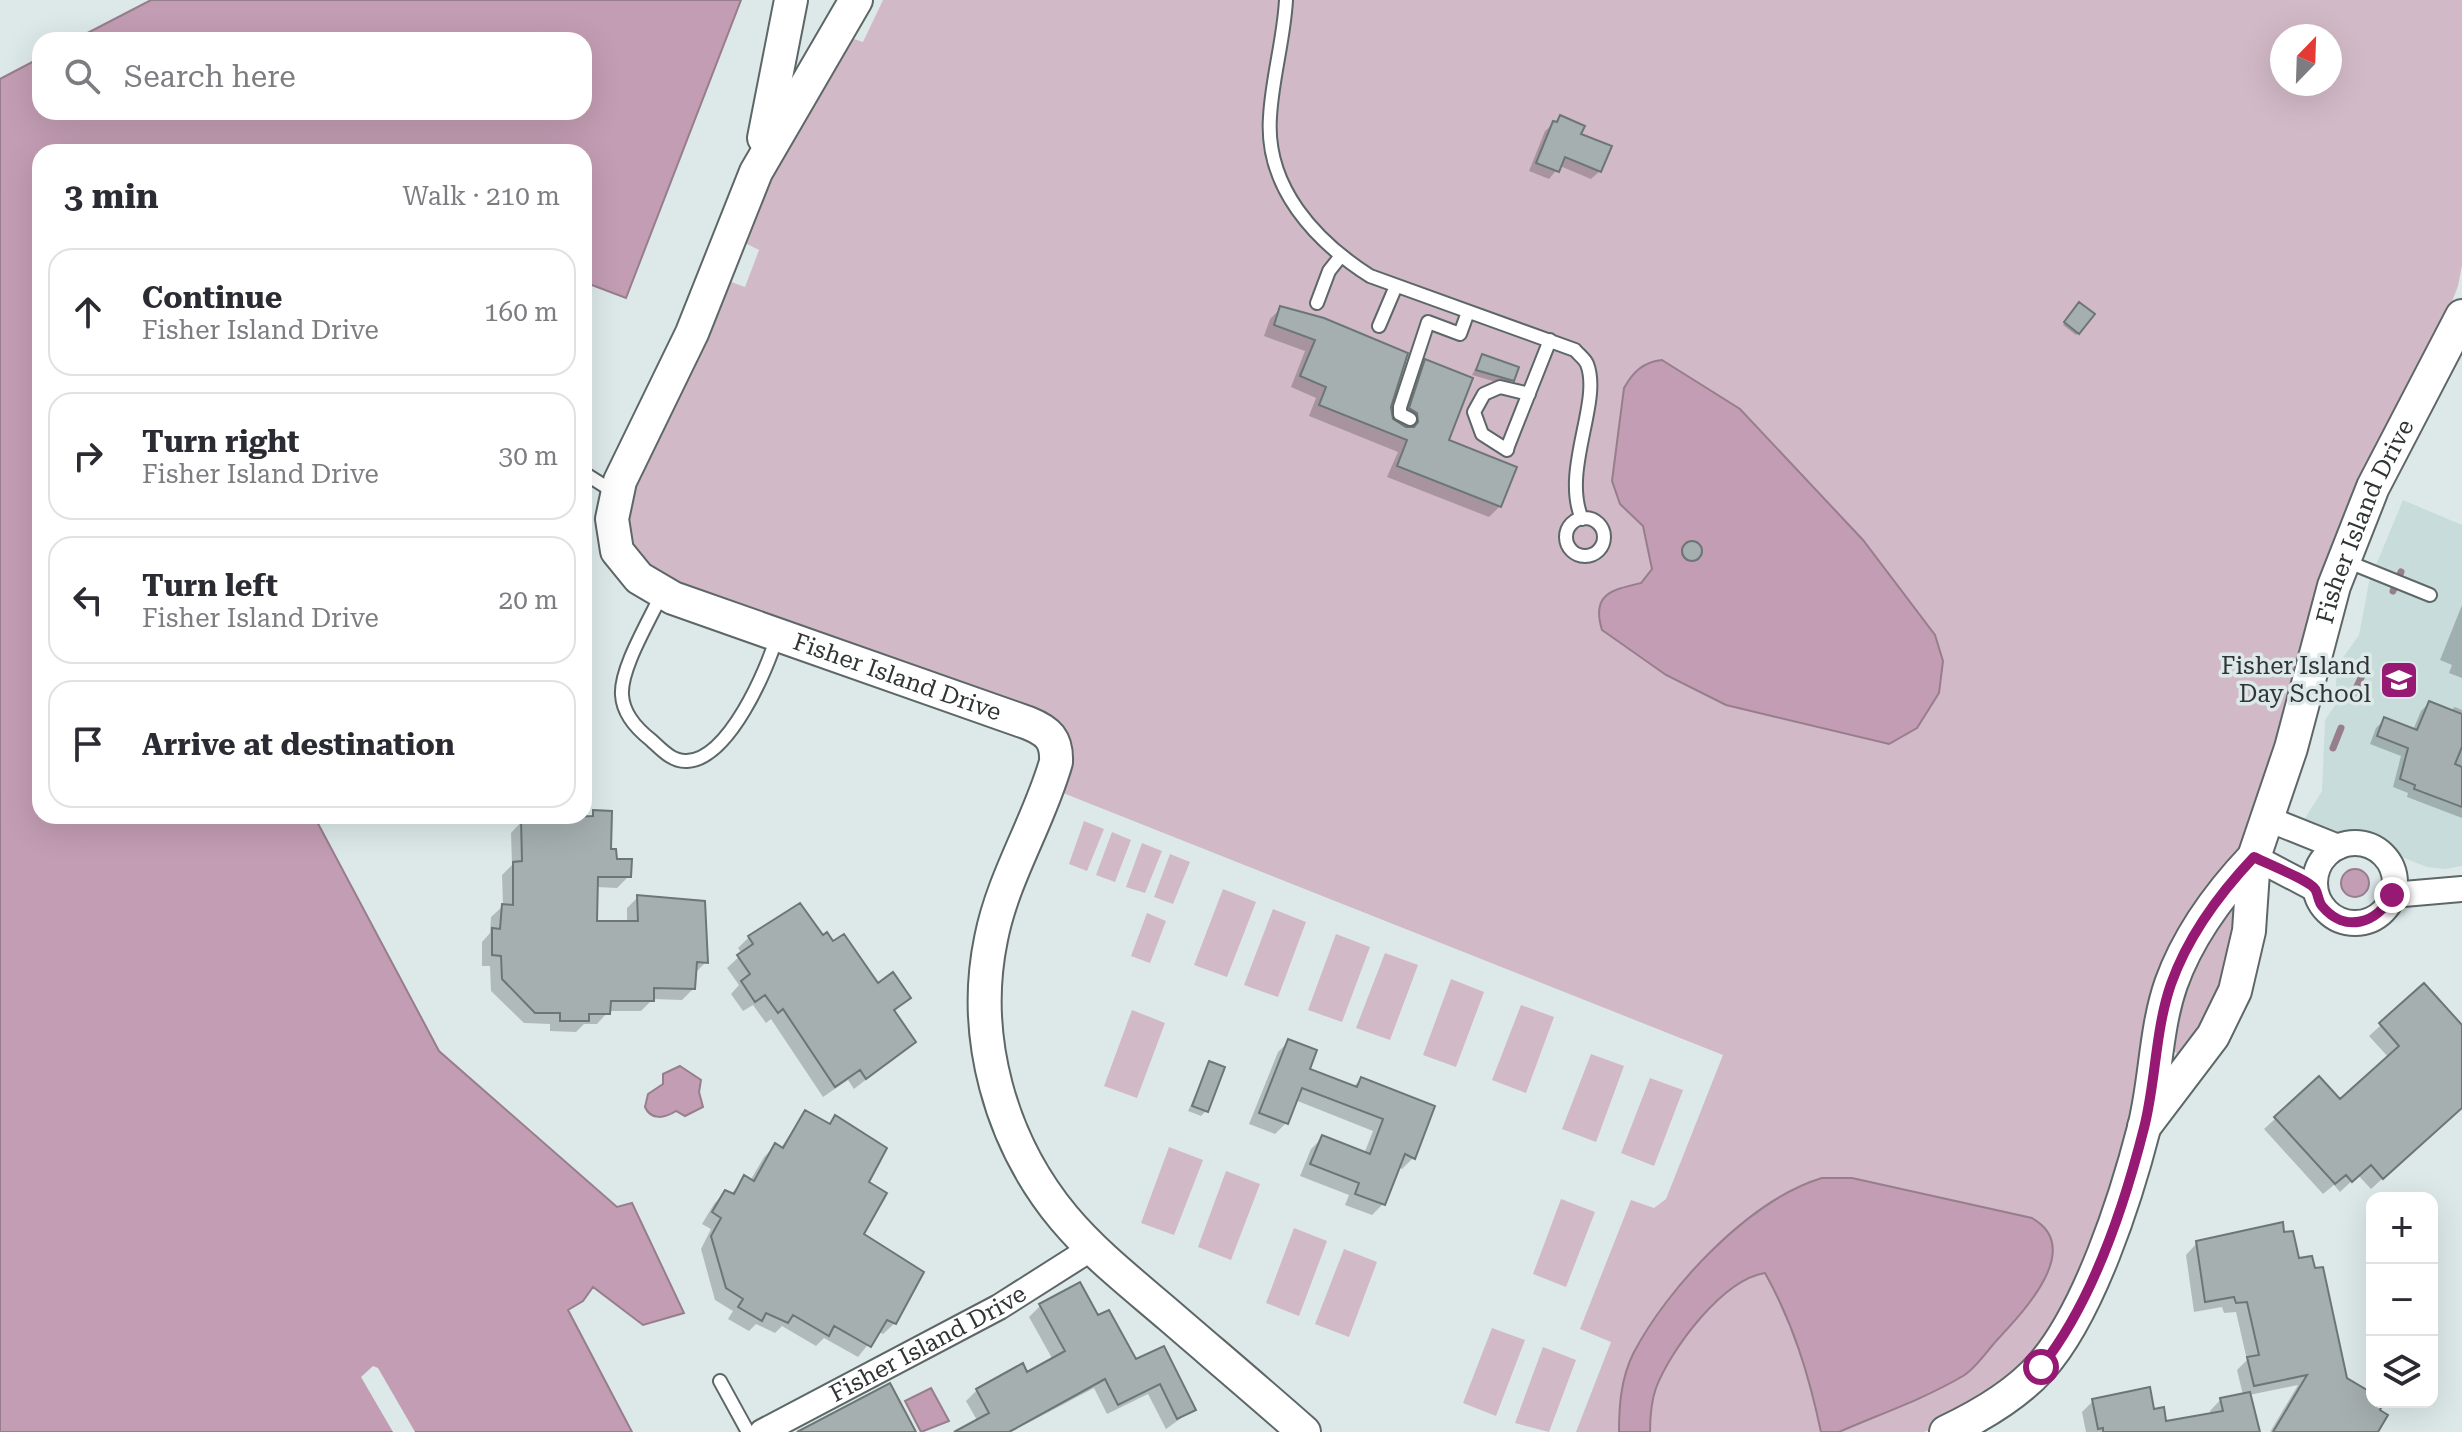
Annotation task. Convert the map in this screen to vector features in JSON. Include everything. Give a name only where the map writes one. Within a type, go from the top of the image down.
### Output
[{"type":"street","name":"Fisher Island Drive","points":[[756,172],[791,0]]},
{"type":"street","name":"Fisher Island Drive","points":[[856,0],[756,172],[692,333],[617,494],[612,531],[617,551],[639,578],[662,593],[1028,723],[1043,729],[1053,739],[1056,754],[1054,769],[991,938],[985,996],[987,1037],[1000,1102],[1026,1163],[1064,1218],[1092,1248],[1304,1432]]},
{"type":"street","points":[[780,61],[813,74]]},
{"type":"street","name":"Fisher Island Drive","points":[[2144,1127],[2217,1029],[2235,991],[2249,931],[2254,857],[2291,748],[2343,560],[2379,475],[2460,312]]},
{"type":"street","points":[[2254,857],[2315,889],[2325,909],[2352,923],[2375,917],[2392,895],[2395,878],[2384,855],[2362,844],[2338,847],[2268,819]]},
{"type":"street","points":[[2315,889],[2319,866],[2338,847]]},
{"type":"street","name":"Fisher Island Drive","points":[[1946,1432],[2000,1402],[2030,1379],[2063,1337],[2084,1300],[2144,1127],[2167,996],[2184,954],[2224,889],[2254,857]]},
{"type":"street","points":[[2392,895],[2462,889]]},
{"type":"street","points":[[2156,1055],[2190,1068]]},
{"type":"street","name":"Fisher Island Drive","points":[[762,1432],[1012,1299],[1092,1248]]},
{"type":"lane","points":[[1286,0],[1270,116],[1271,151],[1283,188],[1311,228],[1340,257],[1370,276],[1575,350],[1587,364],[1589,384],[1574,489],[1582,519]]},
{"type":"lane","points":[[1317,303],[1329,271],[1340,257]]},
{"type":"lane","points":[[1379,326],[1396,286]]},
{"type":"lane","points":[[1410,419],[1400,414],[1400,407],[1428,322],[1460,334],[1468,312]]},
{"type":"lane","points":[[1529,394],[1500,387],[1484,394],[1474,412],[1482,434],[1507,450],[1529,394],[1550,340]]},
{"type":"lane","points":[[592,478],[617,494]]},
{"type":"lane","points":[[2343,560],[2430,595]]},
{"type":"lane","points":[[662,593],[626,674],[622,697],[635,725],[676,759],[689,761],[707,752],[737,720],[760,682],[778,633]]},
{"type":"lane","points":[[720,1381],[748,1432]]},
{"type":"shaded area","points":[[151,0],[741,0],[626,298],[592,285],[592,144],[32,144],[32,824],[318,824],[439,1051],[617,1207],[632,1203],[684,1313],[643,1325],[593,1287],[583,1301],[568,1310],[632,1432],[0,1432],[0,79],[32,62],[32,120],[592,120],[592,32],[89,32]]},
{"type":"shaded area","points":[[883,0],[2462,0],[2462,265],[2458,286],[2127,1141],[2073,1295],[2022,1377],[1948,1423],[1924,1432],[1576,1432],[1611,1342],[1580,1329],[1631,1200],[1654,1208],[1666,1199],[1723,1055],[1058,791],[1071,751],[1069,736],[1055,723],[644,571],[623,531],[626,494],[726,280],[745,287],[759,250],[741,241],[771,162],[845,36],[863,42]]},
{"type":"shaded area","points":[[1662,360],[1740,409],[1863,540],[1935,635],[1943,661],[1939,693],[1917,728],[1889,744],[1726,705],[1666,675],[1602,630],[1599,608],[1606,596],[1641,583],[1652,569],[1643,526],[1620,504],[1612,481],[1624,388],[1639,369]]},
{"type":"shaded area","name":"Fisher Island Day School","points":[[2403,500],[2462,525],[2462,866],[2445,869],[2427,867],[2399,856],[2381,839],[2370,834],[2335,833],[2304,820],[2322,791],[2325,720],[2335,705],[2337,666],[2359,635],[2369,582]]},
{"type":"shaded area","points":[[1084,821],[1104,829],[1087,871],[1069,864]]},
{"type":"shaded area","points":[[1112,832],[1131,840],[1115,882],[1096,875]]},
{"type":"shaded area","points":[[1142,843],[1162,851],[1145,893],[1126,887]]},
{"type":"shaded area","points":[[1170,854],[1190,862],[1173,904],[1154,897]]},
{"type":"shaded area","points":[[2355,869],[2365,873],[2369,883],[2365,893],[2355,897],[2345,893],[2341,883],[2345,873]]},
{"type":"shaded area","points":[[2240,885],[2229,984],[2187,1051],[2178,1055],[2169,1045],[2187,969]]},
{"type":"shaded area","points":[[1223,889],[1256,902],[1227,977],[1194,965]]},
{"type":"shaded area","points":[[1273,909],[1306,922],[1278,997],[1244,985]]},
{"type":"shaded area","points":[[1147,913],[1166,921],[1150,963],[1131,956]]},
{"type":"shaded area","points":[[1336,934],[1370,947],[1342,1022],[1308,1010]]},
{"type":"shaded area","points":[[1385,953],[1418,965],[1390,1040],[1356,1028]]},
{"type":"shaded area","points":[[1451,979],[1484,992],[1456,1067],[1423,1055]]},
{"type":"shaded area","points":[[1521,1005],[1554,1017],[1526,1093],[1492,1080]]},
{"type":"shaded area","points":[[1132,1010],[1165,1023],[1137,1098],[1104,1086]]},
{"type":"shaded area","points":[[1591,1054],[1624,1066],[1596,1142],[1562,1129]]},
{"type":"shaded area","points":[[680,1066],[701,1080],[699,1092],[703,1107],[685,1116],[676,1111],[663,1117],[651,1115],[645,1107],[648,1094],[663,1084],[663,1074]]},
{"type":"shaded area","points":[[1650,1078],[1683,1090],[1654,1166],[1621,1153]]},
{"type":"shaded area","points":[[1169,1147],[1203,1160],[1174,1235],[1141,1223]]},
{"type":"shaded area","points":[[1226,1171],[1260,1184],[1231,1260],[1198,1247]]},
{"type":"shaded area","points":[[1822,1178],[1852,1178],[2032,1218],[2047,1231],[2053,1246],[2044,1280],[2021,1313],[1963,1376],[1839,1432],[1821,1432],[1799,1350],[1784,1311],[1765,1273],[1749,1278],[1732,1288],[1700,1318],[1673,1355],[1654,1393],[1650,1432],[1619,1432],[1622,1392],[1629,1363],[1648,1328],[1688,1275],[1739,1226],[1766,1206],[1794,1189]]},
{"type":"shaded area","points":[[1561,1199],[1595,1212],[1566,1287],[1533,1274]]},
{"type":"shaded area","points":[[1294,1228],[1327,1241],[1299,1316],[1266,1303]]},
{"type":"shaded area","points":[[1344,1249],[1377,1262],[1349,1337],[1315,1324]]},
{"type":"shaded area","points":[[1492,1328],[1525,1340],[1496,1416],[1463,1403]]},
{"type":"shaded area","points":[[1543,1347],[1576,1360],[1549,1432],[1515,1423]]},
{"type":"shaded area","points":[[931,1388],[949,1421],[921,1432],[905,1401]]},
{"type":"pier","points":[[373,1366],[378,1368],[415,1432],[393,1432],[361,1377]]},
{"type":"building","points":[[1560,115],[1585,126],[1581,134],[1612,146],[1601,172],[1565,157],[1559,172],[1536,163],[1553,121],[1557,122]]},
{"type":"building","points":[[2079,302],[2095,314],[2079,334],[2064,322]]},
{"type":"building","points":[[1280,306],[1324,318],[1408,353],[1391,407],[1393,419],[1406,427],[1414,427],[1418,422],[1417,413],[1409,408],[1425,359],[1473,378],[1449,440],[1517,467],[1501,507],[1397,466],[1407,440],[1319,405],[1326,387],[1300,376],[1315,340],[1274,325]]},
{"type":"building","points":[[1482,354],[1519,367],[1514,381],[1476,370]]},
{"type":"building","points":[[1692,541],[1699,544],[1702,551],[1699,558],[1692,561],[1685,558],[1682,551],[1685,544]]},
{"type":"building","points":[[2429,701],[2462,714],[2462,747],[2455,764],[2462,767],[2462,807],[2414,789],[2415,785],[2400,779],[2408,748],[2377,736],[2384,717],[2417,730]]},
{"type":"building","points":[[593,810],[612,811],[611,849],[616,849],[617,859],[632,859],[631,877],[598,877],[597,921],[638,921],[637,895],[705,901],[708,963],[697,962],[695,989],[654,988],[654,1001],[611,1001],[610,1014],[589,1014],[589,1021],[560,1021],[560,1013],[535,1013],[502,979],[501,956],[492,955],[492,928],[500,929],[502,904],[513,905],[513,862],[522,861],[521,824],[592,824]]},
{"type":"building","points":[[800,903],[823,935],[827,932],[833,941],[844,934],[878,983],[893,972],[911,998],[894,1010],[916,1042],[866,1079],[860,1070],[835,1087],[783,1009],[778,1013],[765,995],[755,1002],[741,981],[750,974],[737,955],[753,944],[748,936]]},
{"type":"building","points":[[2424,983],[2462,1025],[2462,1108],[2383,1179],[2371,1165],[2352,1182],[2346,1175],[2335,1184],[2274,1117],[2319,1076],[2340,1099],[2399,1046],[2379,1023]]},
{"type":"building","points":[[1288,1039],[1317,1050],[1310,1069],[1357,1087],[1361,1077],[1435,1106],[1415,1159],[1405,1154],[1385,1205],[1355,1194],[1359,1183],[1310,1164],[1322,1135],[1370,1154],[1383,1119],[1302,1088],[1288,1124],[1259,1113]]},
{"type":"building","points":[[1209,1061],[1225,1067],[1208,1112],[1192,1106]]},
{"type":"building","points":[[805,1110],[830,1124],[835,1115],[887,1148],[869,1182],[887,1193],[864,1234],[924,1272],[896,1324],[887,1320],[871,1347],[834,1326],[829,1336],[793,1315],[788,1323],[766,1313],[762,1321],[738,1307],[743,1299],[726,1288],[711,1236],[721,1218],[712,1212],[725,1190],[734,1194],[744,1175],[754,1181],[775,1143],[783,1148]]},
{"type":"building","points":[[2283,1222],[2284,1232],[2293,1231],[2299,1258],[2312,1256],[2315,1268],[2323,1267],[2347,1378],[2366,1389],[2366,1408],[2381,1408],[2388,1415],[2378,1432],[2273,1432],[2307,1375],[2254,1386],[2247,1357],[2259,1355],[2247,1302],[2236,1303],[2234,1297],[2205,1302],[2196,1241]]},
{"type":"building","points":[[1080,1282],[1098,1315],[1109,1310],[1136,1359],[1164,1346],[1196,1410],[1177,1419],[1160,1384],[1118,1405],[1105,1379],[1009,1432],[954,1432],[989,1413],[976,1389],[1023,1363],[1027,1372],[1065,1351],[1039,1304]]},
{"type":"building","points":[[890,1383],[916,1432],[797,1432]]},
{"type":"building","points":[[2150,1387],[2154,1409],[2164,1407],[2166,1421],[2223,1411],[2220,1398],[2250,1392],[2260,1432],[2103,1432],[2103,1428],[2098,1429],[2092,1399]]},
{"type":"waterway","points":[[2393,591],[2401,572]]},
{"type":"waterway","points":[[2352,697],[2361,678]]},
{"type":"waterway","points":[[2333,748],[2341,728]]},
{"type":"place","name":"Fisher Island Day School","points":[[2399,680]]},
{"type":"route","points":[[2041,1367],[2071,1326],[2084,1300],[2144,1127],[2164,1010],[2177,968],[2224,889],[2254,857],[2315,889],[2325,909],[2344,921],[2368,921],[2381,912],[2392,895]]}]
